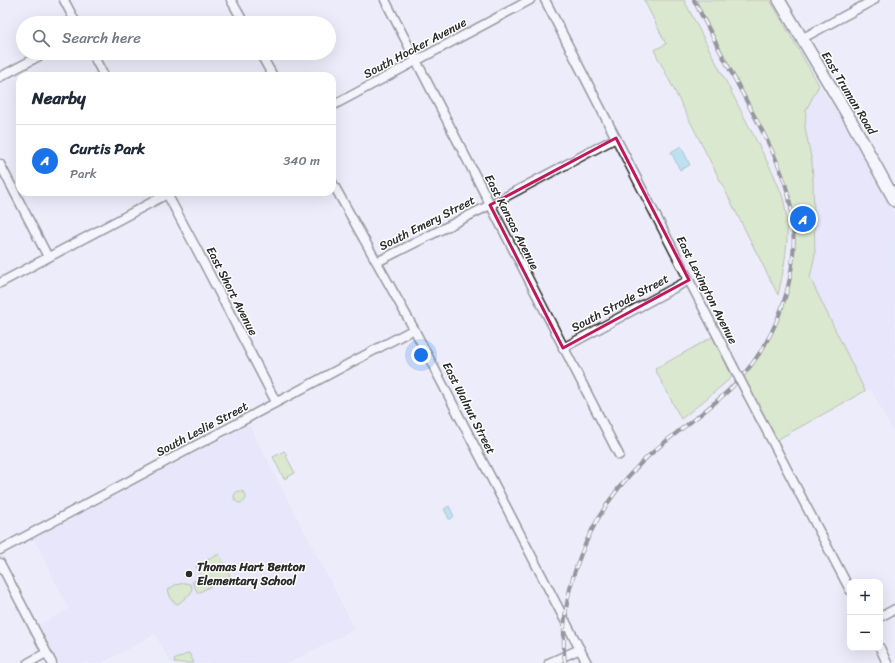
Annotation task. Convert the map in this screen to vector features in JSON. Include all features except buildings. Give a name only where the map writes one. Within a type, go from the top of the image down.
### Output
[{"type":"main road","name":"East Truman Road","points":[[779,0],[853,124],[895,201]]},
{"type":"street","points":[[64,0],[72,16]]},
{"type":"street","points":[[231,0],[240,16]]},
{"type":"street","name":"East Kansas Avenue","points":[[385,0],[619,455]]},
{"type":"street","name":"South Hocker Avenue","points":[[336,104],[530,0]]},
{"type":"street","name":"East Lexington Avenue","points":[[544,0],[847,584]]},
{"type":"street","points":[[801,39],[874,0]]},
{"type":"street","points":[[0,77],[32,60]]},
{"type":"street","points":[[96,60],[102,72]]},
{"type":"street","points":[[264,60],[271,72]]},
{"type":"street","name":"South Emery Street","points":[[377,262],[490,205],[616,138]]},
{"type":"street","points":[[0,164],[16,195]]},
{"type":"street","name":"East Walnut Street","points":[[336,189],[414,329],[587,663]]},
{"type":"street","points":[[17,196],[48,257]]},
{"type":"street","points":[[0,283],[162,196]]},
{"type":"street","name":"East Short Avenue","points":[[170,196],[276,402]]},
{"type":"street","name":"South Strode Street","points":[[563,348],[688,280]]},
{"type":"street","name":"South Leslie Street","points":[[0,550],[414,329]]},
{"type":"street","points":[[0,563],[52,663]]},
{"type":"street","points":[[883,615],[895,609]]},
{"type":"street","points":[[549,663],[580,649]]},
{"type":"street","points":[[882,651],[888,663]]},
{"type":"street","points":[[28,663],[46,653]]},
{"type":"highlighted area","points":[[616,138],[689,280],[563,348],[490,205]]},
{"type":"shaded area","points":[[819,85],[863,154],[895,216],[895,436],[871,389],[865,391],[810,278],[815,254],[813,181],[812,162],[805,128],[806,110]]},
{"type":"shaded area","name":"Thomas Hart Benton Elementary School","points":[[249,425],[355,629],[289,663],[171,663],[155,634],[102,663],[59,663],[39,625],[69,609],[34,539]]},
{"type":"green space","points":[[644,0],[684,0],[773,173],[783,199],[787,226],[785,260],[778,295],[654,50],[666,44]]},
{"type":"green space","points":[[696,0],[770,0],[819,85],[806,110],[805,128],[812,162],[813,181],[815,254],[810,278],[865,391],[773,442],[740,379],[768,340],[784,299],[789,281],[794,244],[791,207],[787,189],[774,156]]},
{"type":"green space","points":[[714,336],[732,377],[681,419],[655,369]]},
{"type":"green space","points":[[284,451],[295,473],[284,479],[273,457]]},
{"type":"green space","points":[[238,491],[242,491],[246,497],[242,503],[238,503],[234,499],[234,495]]},
{"type":"green space","points":[[219,554],[230,576],[198,593],[192,582],[202,577],[196,566]]},
{"type":"green space","points":[[185,583],[190,584],[192,587],[191,593],[178,604],[172,601],[168,590],[175,585]]},
{"type":"green space","points":[[189,653],[194,663],[175,663],[174,660]]},
{"type":"water","points":[[681,146],[690,165],[680,170],[671,152]]},
{"type":"water","points":[[449,506],[454,516],[450,519],[444,509]]},
{"type":"railway","points":[[565,663],[564,636],[566,609],[572,582],[580,556],[592,530],[606,506],[622,484],[650,454],[718,400],[746,372],[773,330],[789,283],[793,258],[793,233],[791,208],[784,181],[767,141],[694,0]]},
{"type":"place","name":"Curtis Park","points":[[803,219]]},
{"type":"place","name":"Thomas Hart Benton Elementary School","points":[[189,574]]}]
